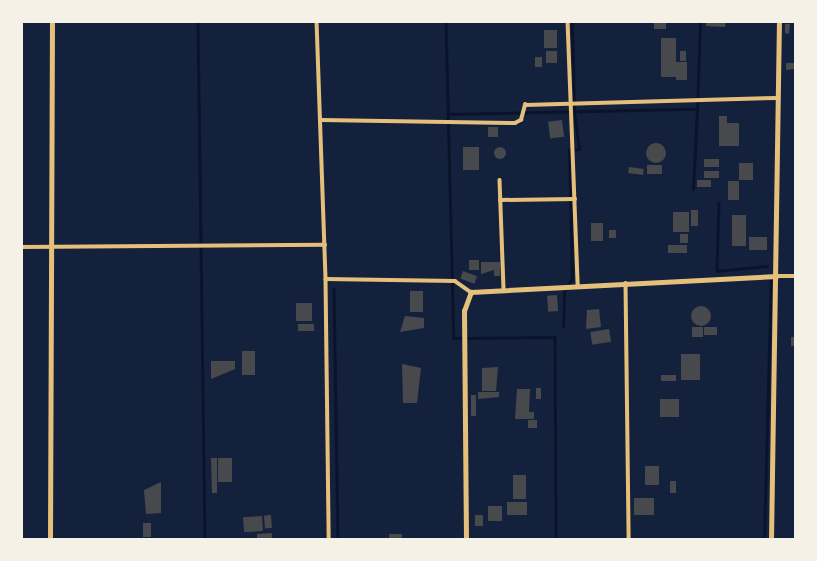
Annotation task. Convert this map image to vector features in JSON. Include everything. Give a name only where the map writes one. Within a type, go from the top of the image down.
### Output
[{"type":"street","points":[[50,540],[52,21]]},
{"type":"street","points":[[317,21],[326,279],[329,540]]},
{"type":"street","points":[[568,21],[569,112],[574,149],[571,199],[578,285]]},
{"type":"street","points":[[771,540],[779,21]]},
{"type":"street","points":[[321,120],[515,123],[523,113],[525,105],[778,98]]},
{"type":"street","points":[[500,180],[504,288]]},
{"type":"street","points":[[500,200],[571,199]]},
{"type":"street","points":[[21,247],[325,245]]},
{"type":"street","points":[[326,279],[452,281],[471,292],[504,288],[796,276]]},
{"type":"street","points":[[626,283],[629,540]]},
{"type":"street","points":[[466,540],[464,311],[471,292]]},
{"type":"building","points":[[654,21],[666,21],[666,29],[654,29]]},
{"type":"building","points":[[706,21],[726,21],[725,27],[706,26]]},
{"type":"building","points":[[785,24],[790,24],[789,34],[785,33]]},
{"type":"building","points":[[544,30],[557,30],[557,48],[544,48]]},
{"type":"building","points":[[661,38],[676,38],[676,77],[661,77]]},
{"type":"building","points":[[546,51],[557,51],[557,63],[546,63]]},
{"type":"building","points":[[680,51],[686,51],[686,61],[680,61]]},
{"type":"building","points":[[535,57],[542,57],[542,67],[535,67]]},
{"type":"building","points":[[676,62],[687,62],[687,80],[676,80]]},
{"type":"building","points":[[786,63],[795,63],[795,69],[786,70]]},
{"type":"building","points":[[719,116],[727,116],[727,123],[739,123],[739,146],[719,146]]},
{"type":"building","points":[[562,120],[564,137],[550,139],[548,122]]},
{"type":"building","points":[[488,127],[498,127],[498,137],[488,137]]},
{"type":"building","points":[[652,143],[660,143],[666,153],[660,163],[652,163],[646,157],[646,149]]},
{"type":"building","points":[[463,147],[479,147],[479,170],[463,170]]},
{"type":"building","points":[[500,147],[506,153],[500,159],[494,153]]},
{"type":"building","points":[[704,159],[719,159],[719,167],[704,167]]},
{"type":"building","points":[[739,163],[753,163],[753,180],[739,180]]},
{"type":"building","points":[[647,165],[662,165],[662,174],[647,174]]},
{"type":"building","points":[[629,167],[644,169],[643,175],[628,173]]},
{"type":"building","points":[[704,171],[719,171],[719,178],[704,178]]},
{"type":"building","points":[[697,180],[711,180],[711,187],[697,187]]},
{"type":"building","points":[[728,181],[739,181],[739,200],[728,200]]},
{"type":"building","points":[[691,210],[698,210],[698,226],[691,226]]},
{"type":"building","points":[[673,212],[689,212],[689,232],[673,232]]},
{"type":"building","points":[[732,215],[746,215],[746,246],[732,246]]},
{"type":"building","points":[[591,223],[603,223],[603,241],[591,241]]},
{"type":"building","points":[[609,230],[616,230],[616,238],[609,238]]},
{"type":"building","points":[[680,234],[688,234],[688,243],[680,243]]},
{"type":"building","points":[[749,237],[767,237],[767,250],[749,250]]},
{"type":"building","points":[[668,245],[687,245],[687,253],[668,253]]},
{"type":"building","points":[[469,260],[479,260],[479,270],[469,270]]},
{"type":"building","points":[[481,262],[500,262],[500,276],[494,276],[494,270],[481,274]]},
{"type":"building","points":[[463,271],[477,276],[474,284],[460,279]]},
{"type":"building","points":[[410,291],[423,291],[423,312],[410,312]]},
{"type":"building","points":[[557,295],[558,311],[548,312],[547,296]]},
{"type":"building","points":[[296,303],[312,303],[312,321],[296,321]]},
{"type":"building","points":[[697,306],[705,306],[711,316],[705,326],[697,326],[691,320],[691,312]]},
{"type":"building","points":[[599,309],[601,327],[586,329],[587,310]]},
{"type":"building","points":[[405,316],[424,318],[424,328],[400,332]]},
{"type":"building","points":[[298,324],[314,324],[314,331],[298,331]]},
{"type":"building","points":[[692,327],[703,327],[703,337],[692,337]]},
{"type":"building","points":[[704,327],[717,327],[717,335],[704,335]]},
{"type":"building","points":[[609,329],[611,342],[592,345],[590,332]]},
{"type":"building","points":[[791,337],[796,337],[796,346],[791,346]]},
{"type":"building","points":[[242,351],[255,351],[255,375],[242,375]]},
{"type":"building","points":[[681,354],[700,354],[700,380],[681,380]]},
{"type":"building","points":[[211,361],[235,361],[235,369],[211,379]]},
{"type":"building","points":[[402,364],[421,368],[417,403],[403,403]]},
{"type":"building","points":[[498,367],[496,391],[482,391],[482,368]]},
{"type":"building","points":[[661,375],[676,375],[676,381],[661,381]]},
{"type":"building","points":[[536,388],[541,388],[541,399],[536,399]]},
{"type":"building","points":[[517,389],[530,389],[529,412],[534,412],[534,419],[515,419]]},
{"type":"building","points":[[478,392],[499,392],[499,397],[478,399]]},
{"type":"building","points":[[471,395],[476,395],[476,416],[471,416]]},
{"type":"building","points":[[660,399],[679,399],[679,417],[660,417]]},
{"type":"building","points":[[528,420],[537,420],[537,428],[528,428]]},
{"type":"building","points":[[211,458],[217,458],[217,493],[212,493]]},
{"type":"building","points":[[218,458],[232,458],[232,482],[218,482]]},
{"type":"building","points":[[645,466],[659,466],[659,485],[645,485]]},
{"type":"building","points":[[513,475],[526,475],[526,499],[513,499]]},
{"type":"building","points":[[670,481],[676,481],[676,493],[670,493]]},
{"type":"building","points":[[161,482],[161,513],[146,514],[144,490]]},
{"type":"building","points":[[634,498],[654,498],[654,515],[634,515]]},
{"type":"building","points":[[507,502],[527,502],[527,515],[507,515]]},
{"type":"building","points":[[488,506],[502,506],[502,521],[488,521]]},
{"type":"building","points":[[264,515],[271,515],[272,528],[265,528]]},
{"type":"building","points":[[475,515],[483,515],[483,526],[475,526]]},
{"type":"building","points":[[262,516],[263,531],[244,532],[243,517]]},
{"type":"building","points":[[143,523],[151,523],[151,537],[143,537]]},
{"type":"building","points":[[272,533],[272,540],[257,540],[257,534]]},
{"type":"building","points":[[389,534],[402,534],[402,540],[389,540]]},
{"type":"waterway","points":[[198,21],[205,540]]},
{"type":"waterway","points":[[446,21],[454,338],[555,337],[556,540]]},
{"type":"waterway","points":[[563,327],[564,292],[572,278],[569,150],[579,149],[574,112],[572,21]]},
{"type":"waterway","points":[[448,114],[697,109],[700,21]]},
{"type":"waterway","points":[[693,189],[697,109]]},
{"type":"waterway","points":[[719,203],[717,271],[767,266]]},
{"type":"waterway","points":[[764,540],[771,281]]},
{"type":"waterway","points":[[334,289],[338,540]]}]
